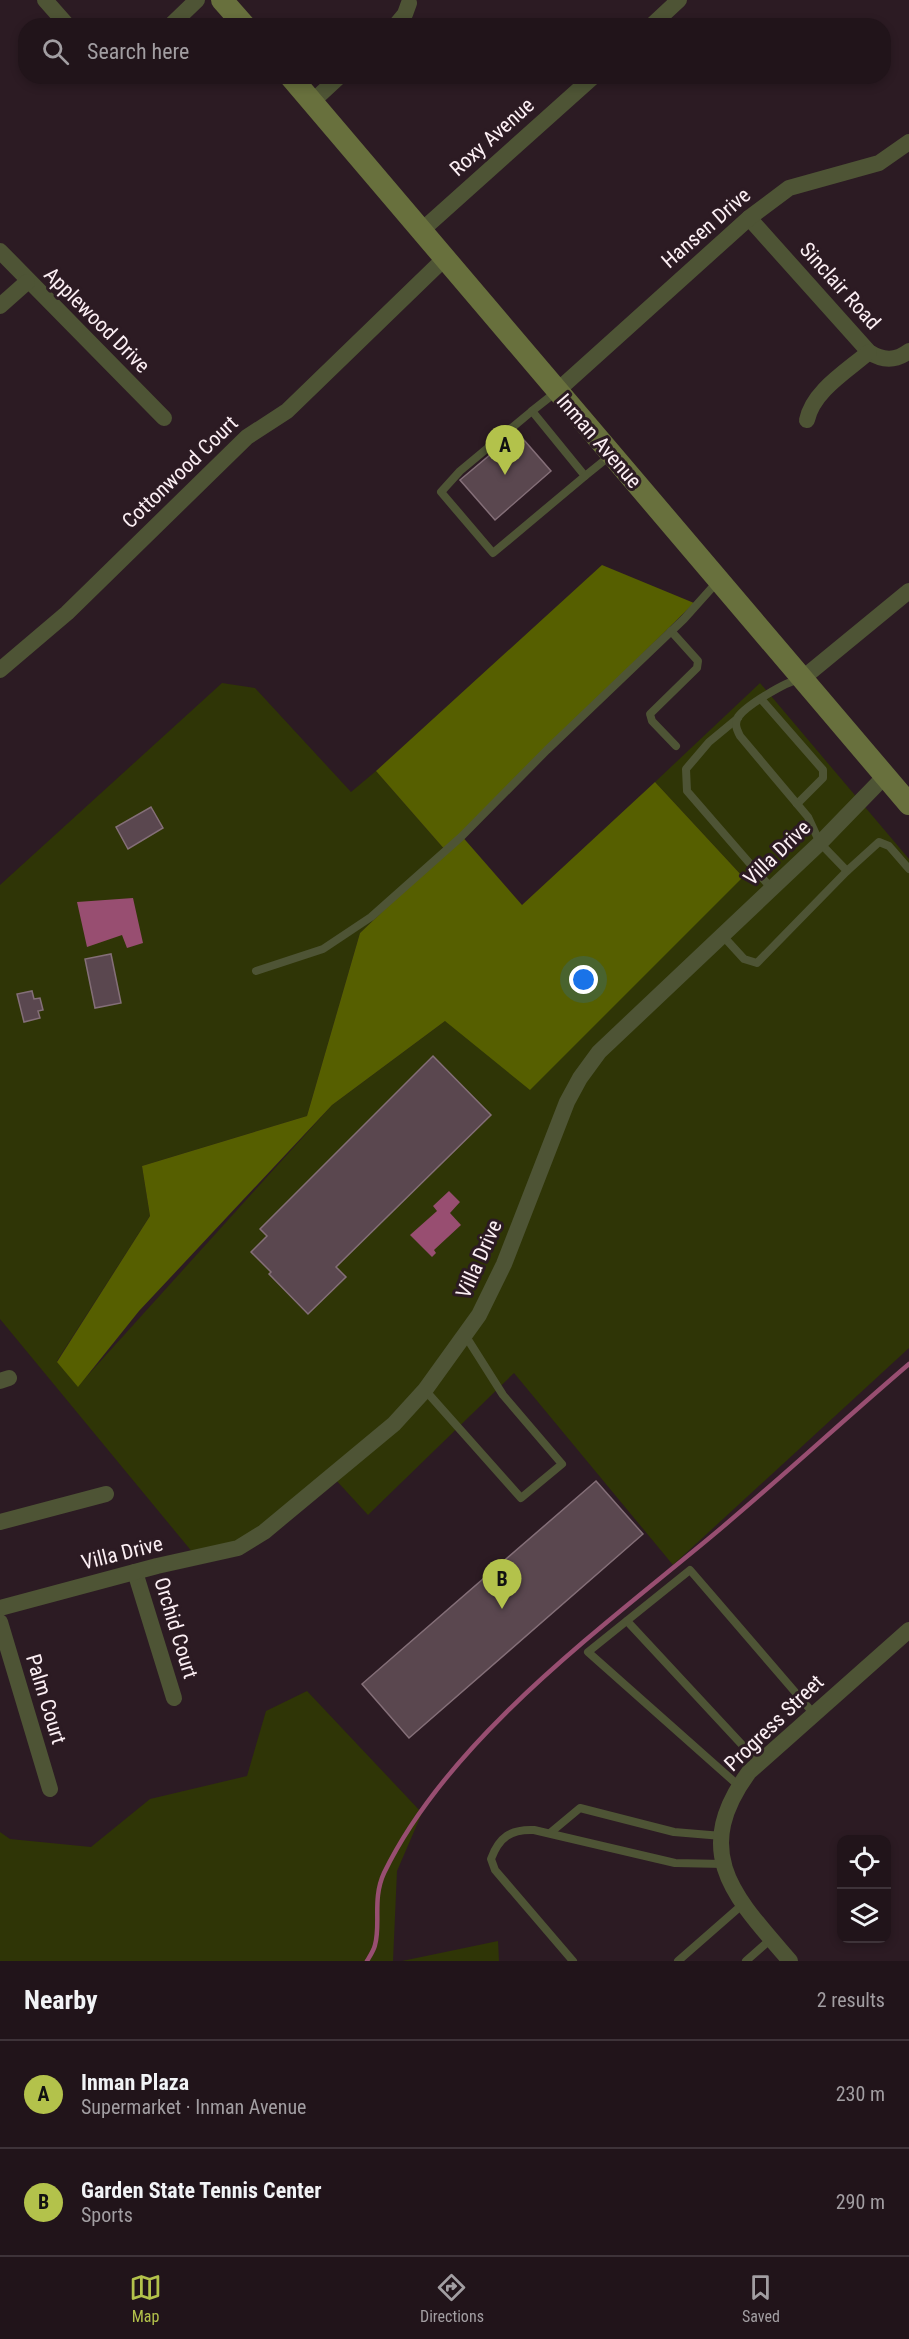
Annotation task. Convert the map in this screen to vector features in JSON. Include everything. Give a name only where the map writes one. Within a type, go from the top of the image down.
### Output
[{"type":"main road","points":[[222,0],[238,18]]},
{"type":"main road","name":"Inman Avenue","points":[[297,84],[909,804]]},
{"type":"street","points":[[45,0],[61,18]]},
{"type":"street","points":[[178,18],[197,0]]},
{"type":"street","points":[[660,18],[679,0]]},
{"type":"street","points":[[402,18],[408,3]]},
{"type":"street","points":[[312,102],[331,84]]},
{"type":"street","name":"Roxy Avenue","points":[[421,231],[585,84]]},
{"type":"street","name":"Hansen Drive","points":[[557,391],[749,218],[789,188],[879,163],[909,142]]},
{"type":"street","name":"Sinclair Road","points":[[749,218],[869,352],[885,359],[894,359],[909,351]]},
{"type":"street","name":"Applewood Drive","points":[[0,251],[27,282],[164,418]]},
{"type":"street","name":"Cottonwood Court","points":[[0,670],[67,613],[247,436],[287,411],[444,259]]},
{"type":"street","points":[[0,306],[27,282]]},
{"type":"street","points":[[807,420],[809,408],[821,394],[869,352]]},
{"type":"street","points":[[803,678],[909,591]]},
{"type":"street","name":"Villa Drive","points":[[0,1608],[135,1572],[238,1548],[264,1532],[394,1424],[425,1390],[465,1335],[492,1291],[567,1102],[580,1078],[624,1026],[723,936],[820,843],[885,776]]},
{"type":"street","points":[[0,1522],[106,1494]]},
{"type":"street","name":"Orchid Court","points":[[135,1572],[174,1698]]},
{"type":"street","name":"Palm Court","points":[[0,1622],[50,1789]]},
{"type":"street","name":"Progress Street","points":[[790,1961],[742,1905],[727,1876],[722,1836],[727,1810],[739,1786],[759,1763],[909,1630]]},
{"type":"lane","points":[[557,391],[460,471],[441,492],[493,553],[611,455]]},
{"type":"lane","points":[[532,411],[585,476]]},
{"type":"lane","points":[[256,972],[323,949],[371,917],[461,837],[547,750],[671,631],[718,581]]},
{"type":"lane","points":[[671,631],[698,661],[698,668],[650,714],[652,721],[676,746]]},
{"type":"lane","points":[[772,889],[687,791],[686,769],[709,742],[761,699],[783,683],[803,678]]},
{"type":"lane","points":[[761,699],[823,770],[823,778],[797,804]]},
{"type":"lane","points":[[738,718],[736,727],[740,736],[814,826],[820,843],[847,872]]},
{"type":"lane","points":[[723,936],[744,959],[757,963],[879,842],[889,846],[909,868]]},
{"type":"lane","points":[[425,1390],[522,1498],[562,1464],[503,1395],[465,1335]]},
{"type":"lane","points":[[739,1786],[588,1652],[690,1570],[814,1714]]},
{"type":"lane","points":[[627,1621],[759,1763]]},
{"type":"lane","points":[[550,1833],[580,1808],[674,1832],[722,1836]]},
{"type":"lane","points":[[573,1961],[495,1870],[491,1859],[496,1845],[512,1831],[534,1830],[550,1833],[675,1863],[724,1864]]},
{"type":"lane","points":[[678,1961],[742,1905]]},
{"type":"lane","points":[[746,1961],[771,1939]]},
{"type":"green space","points":[[602,565],[694,603],[460,834],[522,905],[655,782],[743,877],[530,1090],[445,1021],[332,1105],[139,1311],[78,1387],[57,1362],[150,1216],[142,1166],[307,1116],[360,933],[446,851],[376,771]]},
{"type":"green space","points":[[222,683],[255,688],[351,792],[376,771],[446,851],[360,933],[307,1116],[142,1166],[150,1216],[57,1361],[78,1386],[332,1105],[445,1021],[743,877],[655,782],[760,683],[909,859],[909,1348],[673,1565],[514,1373],[368,1515],[335,1479],[270,1535],[198,1559],[0,1319],[0,885]]},
{"type":"green space","points":[[307,1691],[422,1813],[397,1871],[393,1961],[0,1961],[0,1832],[10,1839],[91,1847],[150,1799],[247,1776],[266,1711]]},
{"type":"green space","points":[[498,1941],[499,1961],[402,1961]]},
{"type":"shaded area","points":[[133,898],[143,943],[127,948],[122,935],[87,947],[77,902]]},
{"type":"shaded area","points":[[449,1191],[460,1202],[450,1213],[461,1225],[434,1250],[436,1253],[432,1257],[410,1235],[437,1211],[433,1206]]},
{"type":"building","points":[[517,432],[551,471],[495,520],[460,480]]},
{"type":"building","points":[[151,807],[163,828],[128,849],[116,827]]},
{"type":"building","points":[[111,954],[121,1003],[95,1008],[85,959]]},
{"type":"building","points":[[32,991],[34,999],[40,998],[43,1010],[38,1011],[40,1018],[24,1022],[17,994]]},
{"type":"building","points":[[433,1056],[491,1115],[336,1267],[346,1277],[308,1314],[251,1252],[267,1236],[260,1229]]},
{"type":"building","points":[[596,1481],[643,1534],[409,1738],[362,1684]]},
{"type":"waterway","points":[[367,1961],[374,1949],[377,1937],[378,1892],[384,1873],[412,1825],[446,1778],[485,1734],[573,1651],[733,1518],[909,1364]]},
{"type":"place","name":"Inman Plaza","points":[[505,475]]},
{"type":"place","name":"Garden State Tennis Center","points":[[502,1609]]}]
